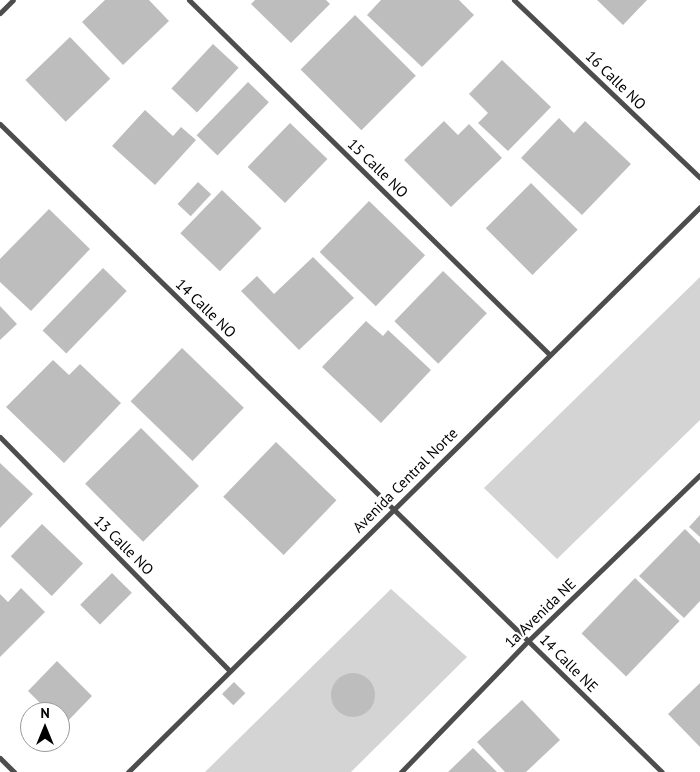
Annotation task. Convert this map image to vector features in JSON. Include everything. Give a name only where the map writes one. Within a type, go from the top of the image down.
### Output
[{"type":"street","points":[[0,13],[13,0]]},
{"type":"street","name":"15 Calle NO","points":[[189,0],[550,355]]},
{"type":"street","name":"16 Calle NO","points":[[514,0],[700,178]]},
{"type":"street","name":"14 Calle NO","points":[[0,124],[394,509]]},
{"type":"street","name":"Avenida Central Norte","points":[[128,772],[700,207]]},
{"type":"street","name":"13 Calle NO","points":[[0,437],[230,671]]},
{"type":"street","name":"1a Avenida NE","points":[[401,772],[529,640],[700,475]]},
{"type":"street","name":"14 Calle NE","points":[[394,509],[662,772]]},
{"type":"street","points":[[0,758],[14,772]]},
{"type":"shaded area","points":[[700,277],[700,420],[557,559],[484,488]]},
{"type":"shaded area","points":[[391,589],[467,657],[351,772],[205,772]]},
{"type":"building","points":[[105,0],[149,0],[169,21],[123,65],[82,22]]},
{"type":"building","points":[[255,0],[326,0],[330,4],[291,43],[251,4]]},
{"type":"building","points":[[381,0],[459,0],[474,15],[422,67],[367,15]]},
{"type":"building","points":[[597,0],[647,0],[623,25]]},
{"type":"building","points":[[355,15],[416,76],[361,130],[301,69]]},
{"type":"building","points":[[70,37],[110,79],[66,122],[25,80]]},
{"type":"building","points":[[213,44],[239,68],[197,112],[171,89]]},
{"type":"building","points":[[502,60],[551,107],[508,151],[478,123],[488,113],[469,94]]},
{"type":"building","points":[[248,82],[269,102],[217,155],[197,135]]},
{"type":"building","points":[[145,110],[173,136],[181,127],[196,140],[155,185],[112,146]]},
{"type":"building","points":[[559,118],[574,133],[585,121],[631,164],[582,215],[521,158]]},
{"type":"building","points":[[444,121],[458,135],[469,124],[502,158],[451,207],[404,160]]},
{"type":"building","points":[[290,123],[327,159],[285,203],[248,167]]},
{"type":"building","points":[[198,182],[211,194],[191,216],[178,204]]},
{"type":"building","points":[[531,183],[578,230],[532,275],[486,228]]},
{"type":"building","points":[[222,190],[262,228],[220,271],[180,233]]},
{"type":"building","points":[[369,201],[425,255],[376,306],[320,252]]},
{"type":"building","points":[[49,209],[90,249],[31,311],[0,282],[0,259]]},
{"type":"building","points":[[313,257],[354,298],[299,350],[241,291],[257,276],[274,294]]},
{"type":"building","points":[[103,268],[127,291],[66,354],[43,331]]},
{"type":"building","points":[[443,271],[487,313],[438,364],[394,321]]},
{"type":"building","points":[[0,306],[17,324],[0,340]]},
{"type":"building","points":[[366,321],[383,336],[388,330],[431,370],[381,423],[322,367]]},
{"type":"building","points":[[182,348],[244,408],[192,461],[131,401]]},
{"type":"building","points":[[53,360],[69,375],[80,364],[121,403],[64,463],[6,407]]},
{"type":"building","points":[[141,428],[199,486],[143,542],[85,484]]},
{"type":"building","points":[[276,442],[336,500],[284,555],[223,497]]},
{"type":"building","points":[[0,463],[33,494],[0,528]]},
{"type":"building","points":[[700,515],[700,537],[689,527]]},
{"type":"building","points":[[42,524],[83,564],[52,596],[11,556]]},
{"type":"building","points":[[685,529],[700,544],[700,601],[684,618],[639,576]]},
{"type":"building","points":[[112,573],[132,593],[100,625],[80,605]]},
{"type":"building","points":[[635,578],[680,621],[626,676],[582,633]]},
{"type":"building","points":[[21,588],[45,612],[0,657],[0,594],[8,602]]},
{"type":"building","points":[[57,661],[92,696],[70,719],[70,702],[39,702],[28,691]]},
{"type":"building","points":[[357,673],[369,679],[374,687],[374,703],[369,711],[361,716],[349,717],[337,711],[332,703],[331,691],[337,679],[345,674]]},
{"type":"building","points":[[234,682],[245,693],[233,705],[222,694]]},
{"type":"building","points":[[700,683],[700,747],[668,714]]},
{"type":"building","points":[[522,700],[560,740],[526,772],[505,772],[477,742]]},
{"type":"building","points":[[473,748],[497,772],[448,772]]}]
